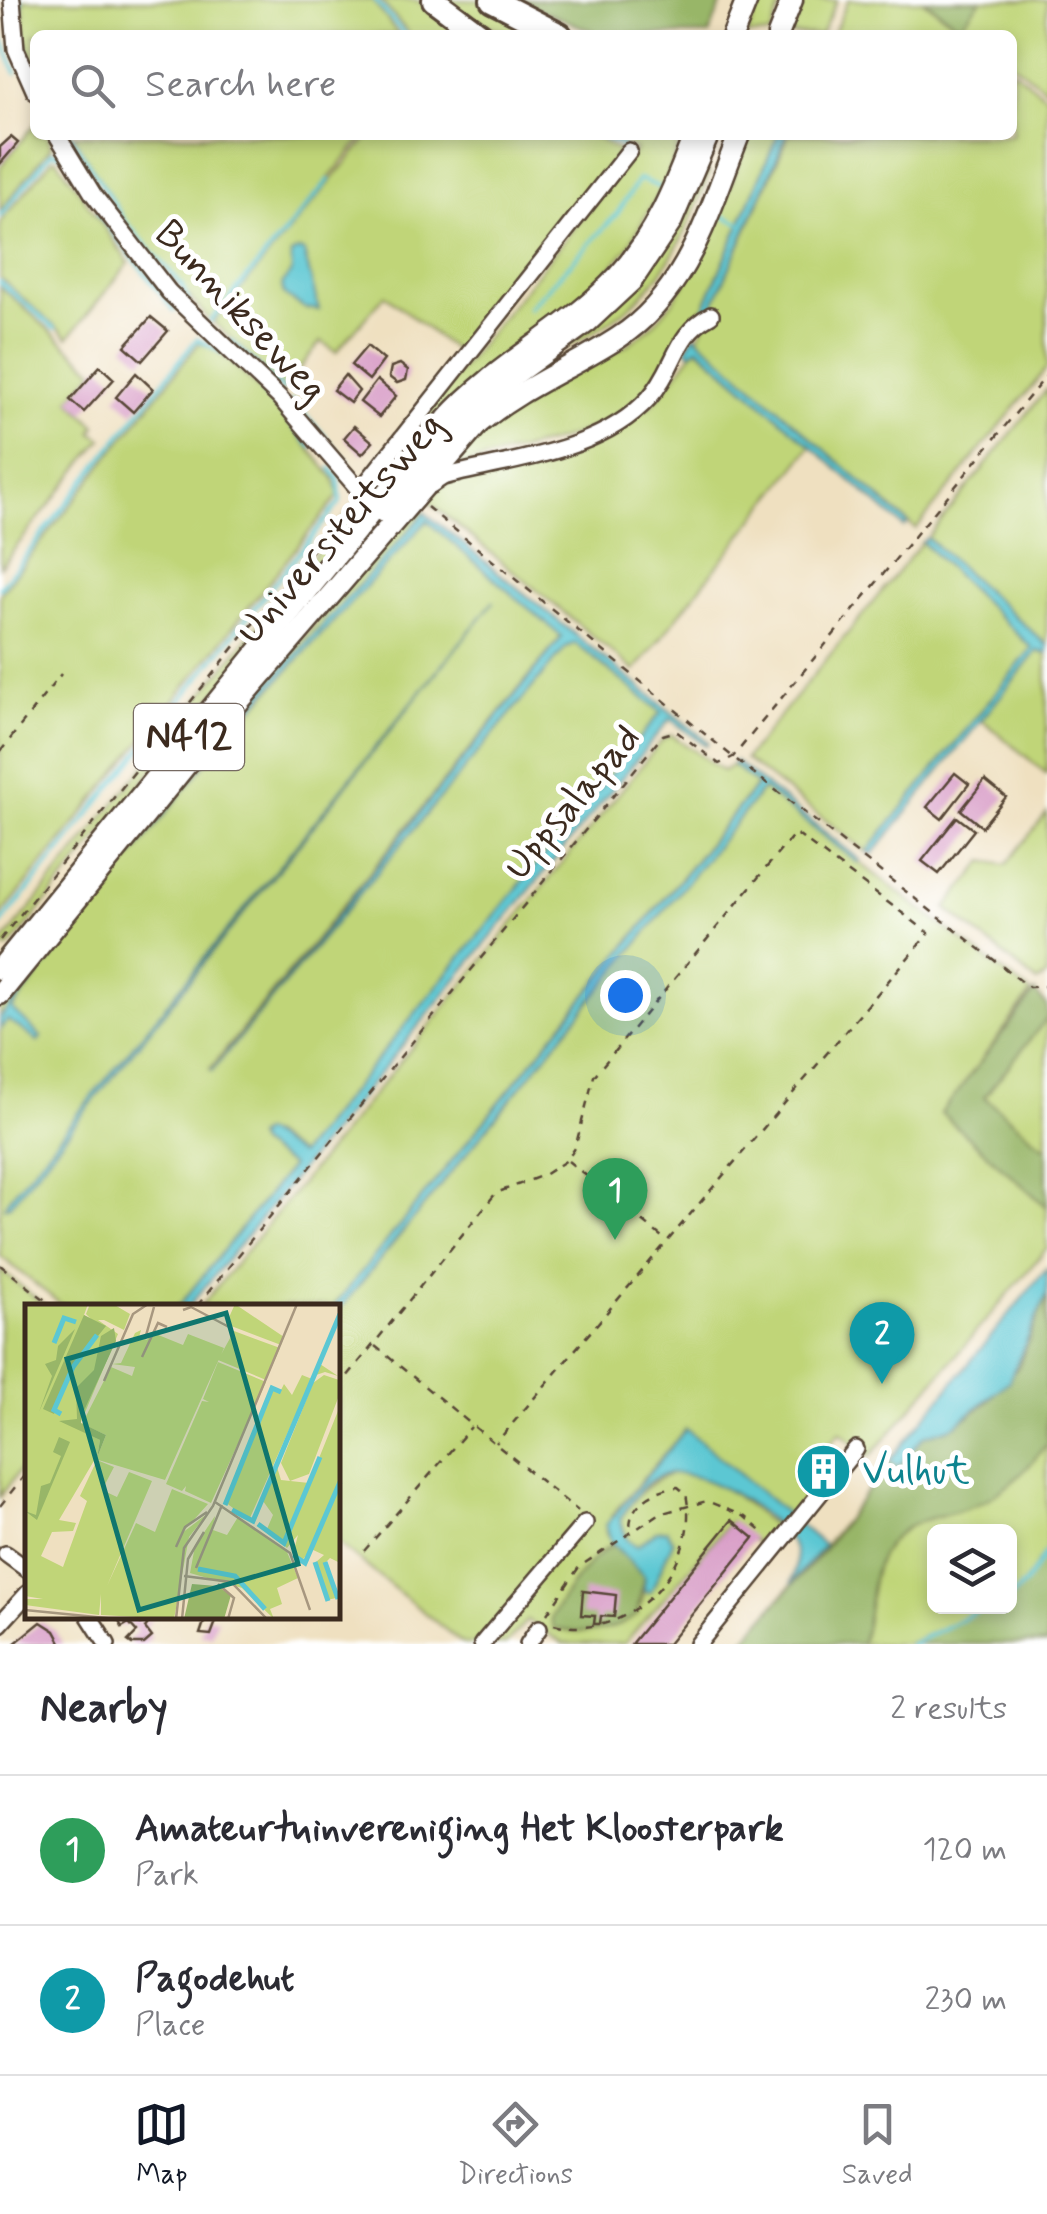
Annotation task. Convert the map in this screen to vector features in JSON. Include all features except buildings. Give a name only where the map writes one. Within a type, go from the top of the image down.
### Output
[{"type":"highway","points":[[434,0],[474,30]]},
{"type":"highway","points":[[492,0],[550,30]]},
{"type":"main road","points":[[735,30],[746,0]]},
{"type":"main road","points":[[780,30],[792,0]]},
{"type":"main road","name":"Universiteitsweg","points":[[408,491],[478,386],[582,309],[626,267],[662,212],[692,140]]},
{"type":"main road","name":"Universiteitsweg","points":[[0,969],[378,506],[408,491],[513,395],[616,339],[654,308],[691,255],[737,140]]},
{"type":"main road","name":"Universiteitsweg","points":[[0,994],[216,728],[378,506]]},
{"type":"street","points":[[12,0],[16,49],[30,81]]},
{"type":"street","name":"Bunnikseweg","points":[[60,140],[93,194],[169,292],[279,398],[378,506]]},
{"type":"street","name":"Universiteitsweg","points":[[408,491],[489,396],[589,324],[634,282],[673,224],[709,140]]},
{"type":"street","points":[[378,506],[629,151]]},
{"type":"street","points":[[408,491],[443,477],[571,444],[619,422],[647,400],[666,376],[690,326],[712,315]]},
{"type":"street","name":"Universiteitsweg","points":[[0,982],[378,506]]},
{"type":"street","points":[[698,1644],[856,1449]]},
{"type":"street","points":[[482,1644],[586,1523]]},
{"type":"street","points":[[6,1554],[25,1568]]},
{"type":"street","points":[[0,1624],[25,1596]]},
{"type":"street","points":[[91,1619],[107,1644]]},
{"type":"street","points":[[528,1644],[539,1628]]},
{"type":"path","points":[[733,758],[1047,375]]},
{"type":"path","points":[[408,491],[733,758],[1029,987],[1047,986]]},
{"type":"path","points":[[0,940],[378,506]]},
{"type":"path","points":[[0,752],[61,674]]},
{"type":"path","name":"Uppsalapad","points":[[198,1304],[664,735],[676,731],[719,764],[733,758]]},
{"type":"path","points":[[340,1386],[496,1192],[544,1175],[567,1160],[575,1148],[594,1076],[795,833],[930,934],[496,1443]]},
{"type":"path","points":[[567,1160],[668,1242]]},
{"type":"path","points":[[0,1264],[50,1304]]},
{"type":"path","points":[[374,1345],[581,1514],[586,1523]]},
{"type":"path","points":[[364,1552],[472,1426]]},
{"type":"path","points":[[0,1506],[25,1475]]},
{"type":"path","points":[[628,1533],[628,1524],[640,1504],[664,1488],[678,1487],[688,1504],[686,1535],[676,1562],[636,1618]]},
{"type":"path","points":[[586,1636],[544,1619],[565,1581],[611,1544],[659,1514],[707,1501],[726,1506],[781,1543]]},
{"type":"green space","points":[[23,0],[372,0],[395,30],[30,30],[30,56]]},
{"type":"green space","points":[[380,0],[417,0],[454,30],[406,30]]},
{"type":"green space","points":[[444,0],[478,0],[532,30],[503,30]]},
{"type":"green space","points":[[518,0],[723,0],[711,30],[589,30]]},
{"type":"green space","points":[[760,0],[783,0],[772,30],[749,30]]},
{"type":"green space","points":[[804,0],[837,0],[823,30],[793,30]]},
{"type":"green space","points":[[848,0],[922,0],[959,26],[981,0],[1047,0],[1047,90],[1017,67],[1017,30],[835,30]]},
{"type":"green space","points":[[924,0],[981,0],[960,26]]},
{"type":"green space","points":[[1017,73],[1047,97],[1047,368],[916,529],[697,341],[787,140],[1017,140]]},
{"type":"green space","points":[[30,130],[30,140],[49,140],[51,147],[0,211],[0,167]]},
{"type":"green space","points":[[75,140],[361,140],[210,321],[126,222]]},
{"type":"green space","points":[[366,140],[601,140],[620,152],[460,355],[385,295],[336,352],[321,341],[284,389],[213,322]]},
{"type":"green space","points":[[619,140],[676,140],[678,148],[667,179],[627,249],[593,288],[519,346],[385,485],[367,486],[636,150]]},
{"type":"green space","points":[[748,140],[776,140],[704,307],[686,327],[648,390],[602,424],[576,435],[440,475],[506,410],[541,387],[618,350],[652,325],[685,283],[721,210]]},
{"type":"green space","points":[[57,159],[129,263],[68,338],[0,278],[0,222]]},
{"type":"green space","points":[[701,169],[710,173],[684,233],[657,278],[619,315],[563,349]]},
{"type":"green space","points":[[0,286],[95,371],[70,400],[96,426],[92,432],[102,439],[0,567]]},
{"type":"green space","points":[[199,343],[215,350],[251,381],[334,478],[339,495],[0,917],[0,594]]},
{"type":"green space","points":[[697,347],[812,445],[635,671],[424,498],[449,481],[543,460],[652,405]]},
{"type":"green space","points":[[1047,389],[1047,645],[927,538]]},
{"type":"green space","points":[[358,500],[361,512],[9,948],[0,946]]},
{"type":"green space","points":[[415,505],[425,513],[244,712],[248,714],[427,520],[562,636],[209,1070],[566,647],[575,643],[661,712],[299,1155],[270,1135],[258,1144],[291,1166],[181,1304],[60,1304],[0,1256],[0,1029],[7,1020],[39,1040],[12,1009],[239,721],[0,1018],[0,999]]},
{"type":"green space","points":[[922,542],[1032,648],[867,852],[745,759]]},
{"type":"green space","points":[[1037,651],[1047,654],[1047,774],[981,719]]},
{"type":"green space","points":[[672,735],[723,771],[733,765],[757,784],[336,1304],[203,1304],[663,739]]},
{"type":"green space","points":[[763,789],[1031,993],[942,1113],[1047,1207],[1047,1248],[870,1457],[840,1432],[801,1479],[817,1493],[793,1521],[686,1429],[612,1515],[606,1531],[614,1544],[603,1550],[551,1618],[559,1630],[598,1630],[623,1623],[640,1605],[644,1592],[650,1592],[673,1541],[648,1540],[637,1546],[627,1540],[620,1519],[640,1493],[660,1478],[680,1473],[720,1485],[782,1534],[768,1552],[730,1522],[624,1644],[563,1644],[527,1620],[506,1644],[463,1644],[340,1545],[340,1309]]},
{"type":"green space","points":[[1047,813],[1047,976],[1037,982],[946,908],[984,861],[1006,865]]},
{"type":"green space","points":[[1035,992],[1047,1006],[1047,1018],[984,1097],[1047,1149],[1047,1207],[941,1113]]},
{"type":"green space","points":[[1047,1018],[1047,1149],[984,1097]]},
{"type":"green space","points":[[1047,1268],[1047,1644],[740,1644],[857,1506]]},
{"type":"green space","points":[[0,1270],[43,1304],[25,1304],[25,1463],[0,1497]]},
{"type":"green space","points":[[1047,1294],[1047,1443],[1034,1460],[993,1496],[912,1525],[888,1544],[875,1570],[861,1644],[740,1644],[823,1551],[889,1461],[898,1467],[924,1436],[955,1426],[985,1404],[1018,1367]]},
{"type":"green space","points":[[614,1544],[644,1576],[637,1615],[596,1631],[553,1628],[551,1618],[570,1587],[595,1558]]},
{"type":"green space","points":[[1047,1548],[1047,1644],[908,1644],[970,1614],[1017,1614],[1017,1590]]},
{"type":"water","points":[[776,140],[785,140],[711,310],[707,312],[704,308]]},
{"type":"water","points":[[304,252],[319,310],[305,308],[284,295],[282,285],[292,271],[291,254]]},
{"type":"water","points":[[694,334],[908,523],[904,527],[698,347],[692,353],[687,349]]},
{"type":"water","points":[[425,513],[708,742],[706,745],[670,719],[191,1304],[181,1304],[291,1166],[258,1144],[256,1137],[263,1132],[299,1155],[661,712],[575,643],[566,647],[211,1072],[562,637],[427,521],[247,714],[243,712]]},
{"type":"water","points":[[927,538],[1047,645],[1047,654],[1037,651],[873,854],[867,852],[1032,648],[922,542]]},
{"type":"water","points":[[494,601],[10,1205],[5,1207],[7,1201]]},
{"type":"water","points":[[238,721],[12,1009],[41,1037],[38,1041],[8,1020],[0,1029],[0,1018]]},
{"type":"water","points":[[735,761],[860,860],[858,863],[763,789],[340,1309],[340,1304],[336,1304],[757,785],[733,765]]},
{"type":"water","points":[[1047,1268],[1047,1294],[1009,1381],[955,1426],[924,1436],[898,1467],[889,1461]]},
{"type":"water","points":[[686,1429],[824,1545],[791,1584],[795,1552],[770,1520],[733,1493],[690,1476],[671,1474],[645,1485],[620,1519],[627,1540],[637,1546],[657,1531],[667,1530],[673,1541],[651,1592],[644,1592],[644,1576],[611,1542],[606,1525]]},
{"type":"waterway","points":[[20,0],[20,14]]},
{"type":"waterway","points":[[375,0],[401,30]]},
{"type":"waterway","points":[[0,33],[16,73]]},
{"type":"waterway","points":[[22,33],[26,53]]},
{"type":"waterway","points":[[73,140],[124,220],[181,284],[188,300]]},
{"type":"waterway","points":[[610,140],[622,146]]},
{"type":"waterway","points":[[0,216],[52,152],[60,154]]},
{"type":"waterway","points":[[529,308],[617,214],[639,179],[659,187]]},
{"type":"waterway","points":[[210,322],[329,180]]},
{"type":"waterway","points":[[98,212],[174,311]]},
{"type":"waterway","points":[[724,216],[742,224]]},
{"type":"waterway","points":[[0,282],[55,329]]},
{"type":"waterway","points":[[0,588],[197,339],[221,352]]},
{"type":"waterway","points":[[231,341],[282,390]]},
{"type":"waterway","points":[[261,390],[311,446]]},
{"type":"waterway","points":[[292,400],[349,463]]},
{"type":"waterway","points":[[0,925],[340,502],[339,480],[331,468]]},
{"type":"waterway","points":[[1017,1591],[1047,1550]]},
{"type":"waterway","points":[[911,1644],[972,1614]]},
{"type":"place","name":"Amateurtuinvereniging Het Kloosterpark","points":[[615,1240]]},
{"type":"place","name":"Pagodehut","points":[[882,1384]]},
{"type":"place","name":"Vulhut","points":[[823,1472]]}]
